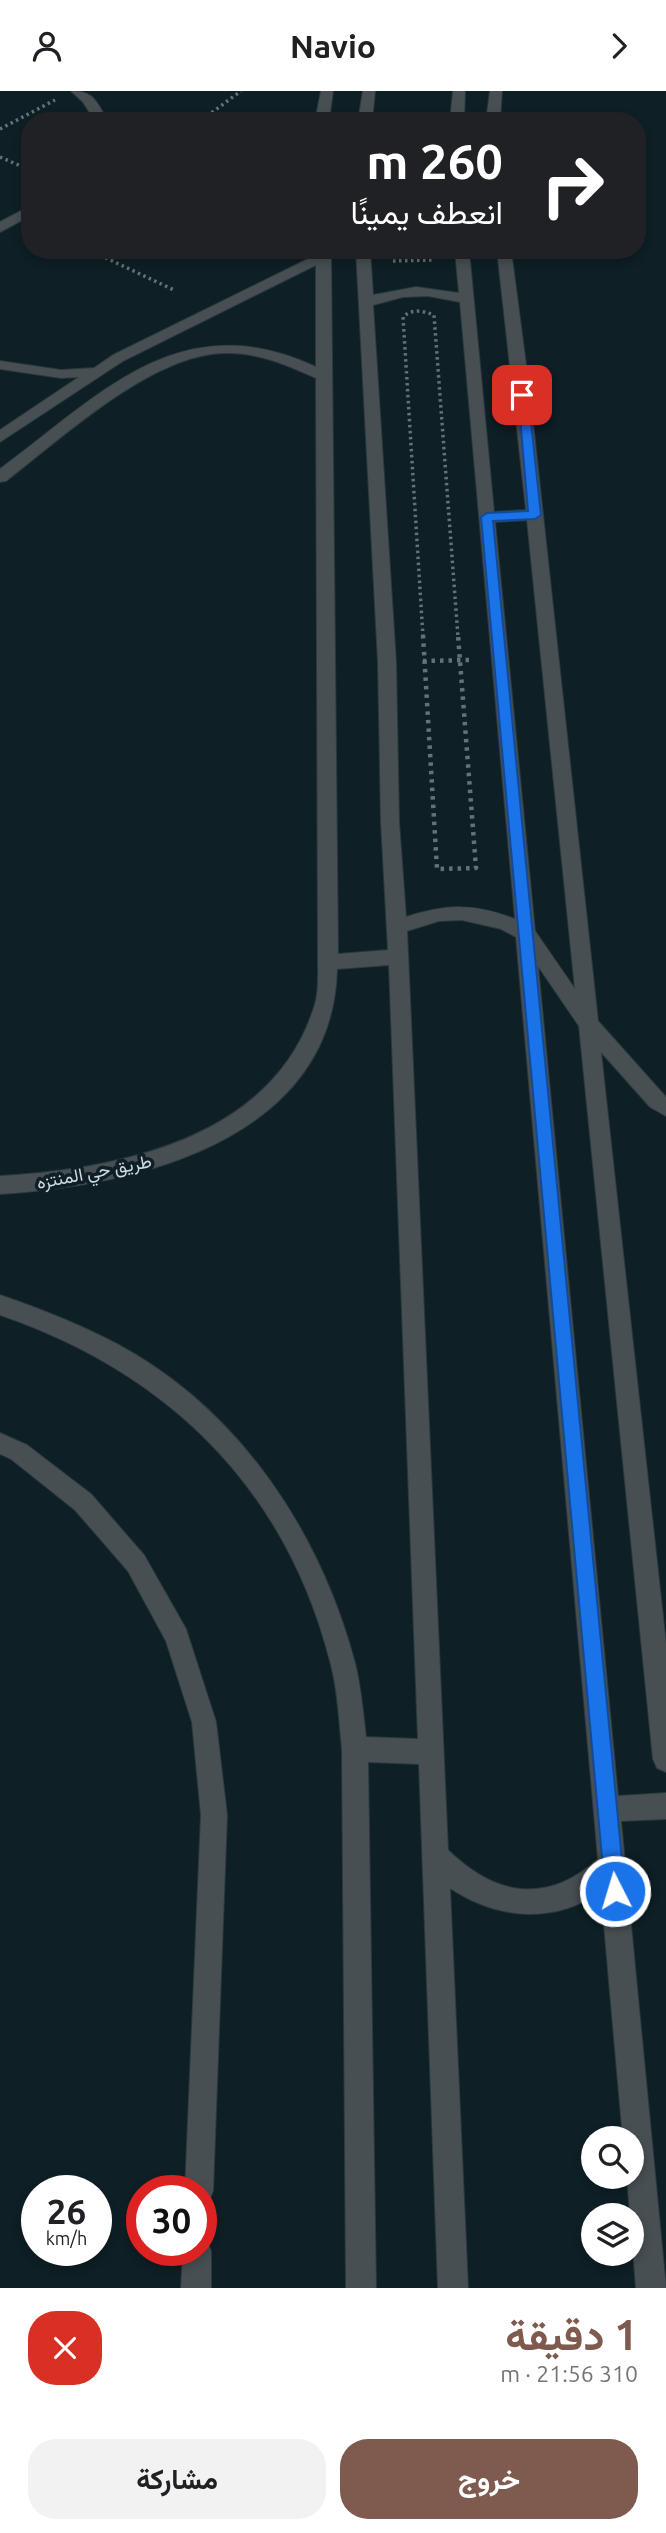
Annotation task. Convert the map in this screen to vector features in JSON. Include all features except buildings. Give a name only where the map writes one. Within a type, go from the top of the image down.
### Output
[{"type":"street","points":[[77,91],[88,99],[96,112]]},
{"type":"street","points":[[324,112],[327,91]]},
{"type":"street","points":[[366,112],[369,91]]},
{"type":"street","points":[[458,112],[459,91]]},
{"type":"street","points":[[494,112],[496,91]]},
{"type":"street","points":[[0,228],[21,215]]},
{"type":"street","points":[[0,437],[95,372],[312,259]]},
{"type":"street","name":"طريق حي المنتزه","points":[[0,1185],[71,1179],[120,1170],[162,1158],[211,1138],[254,1111],[288,1078],[312,1041],[326,1003],[328,961],[323,259]]},
{"type":"street","points":[[363,259],[387,662],[390,822],[397,927],[453,2288]]},
{"type":"street","points":[[462,259],[651,2288]]},
{"type":"street","points":[[505,259],[535,515],[587,1022],[662,1677],[666,1759]]},
{"type":"street","points":[[366,303],[404,291],[436,292],[466,299]]},
{"type":"street","points":[[199,320],[219,348]]},
{"type":"street","points":[[149,342],[178,356]]},
{"type":"street","points":[[0,477],[127,382],[148,369],[200,349],[262,351],[289,358],[324,376]]},
{"type":"street","points":[[0,365],[40,372],[95,372]]},
{"type":"street","points":[[487,517],[535,515]]},
{"type":"street","points":[[397,927],[439,914],[462,913],[506,923],[526,933],[587,1022],[666,1108]]},
{"type":"street","points":[[328,961],[398,957]]},
{"type":"street","points":[[0,1305],[60,1326],[132,1364],[190,1406],[242,1458],[286,1519],[320,1588],[344,1666],[355,1749],[361,2288]]},
{"type":"street","points":[[0,1443],[19,1453],[83,1501],[136,1563],[177,1637],[204,1722],[214,1815],[201,2175]]},
{"type":"street","points":[[355,1749],[432,1752]]},
{"type":"street","points":[[608,1809],[666,1806]]},
{"type":"street","points":[[436,1857],[461,1881],[491,1896],[524,1902],[557,1899],[587,1885],[612,1864]]},
{"type":"street","points":[[196,2288],[197,2266]]},
{"type":"path","points":[[212,112],[241,91]]},
{"type":"path","points":[[30,112],[59,97]]},
{"type":"path","points":[[0,128],[21,117]]},
{"type":"path","points":[[0,157],[21,166]]},
{"type":"path","points":[[108,259],[174,290]]},
{"type":"path","points":[[422,310],[434,315],[460,660],[476,868],[437,869],[403,317],[407,313],[422,310]]},
{"type":"path","points":[[387,662],[500,659]]},
{"type":"route","points":[[522,395],[535,515],[487,517],[615,1891]]}]
